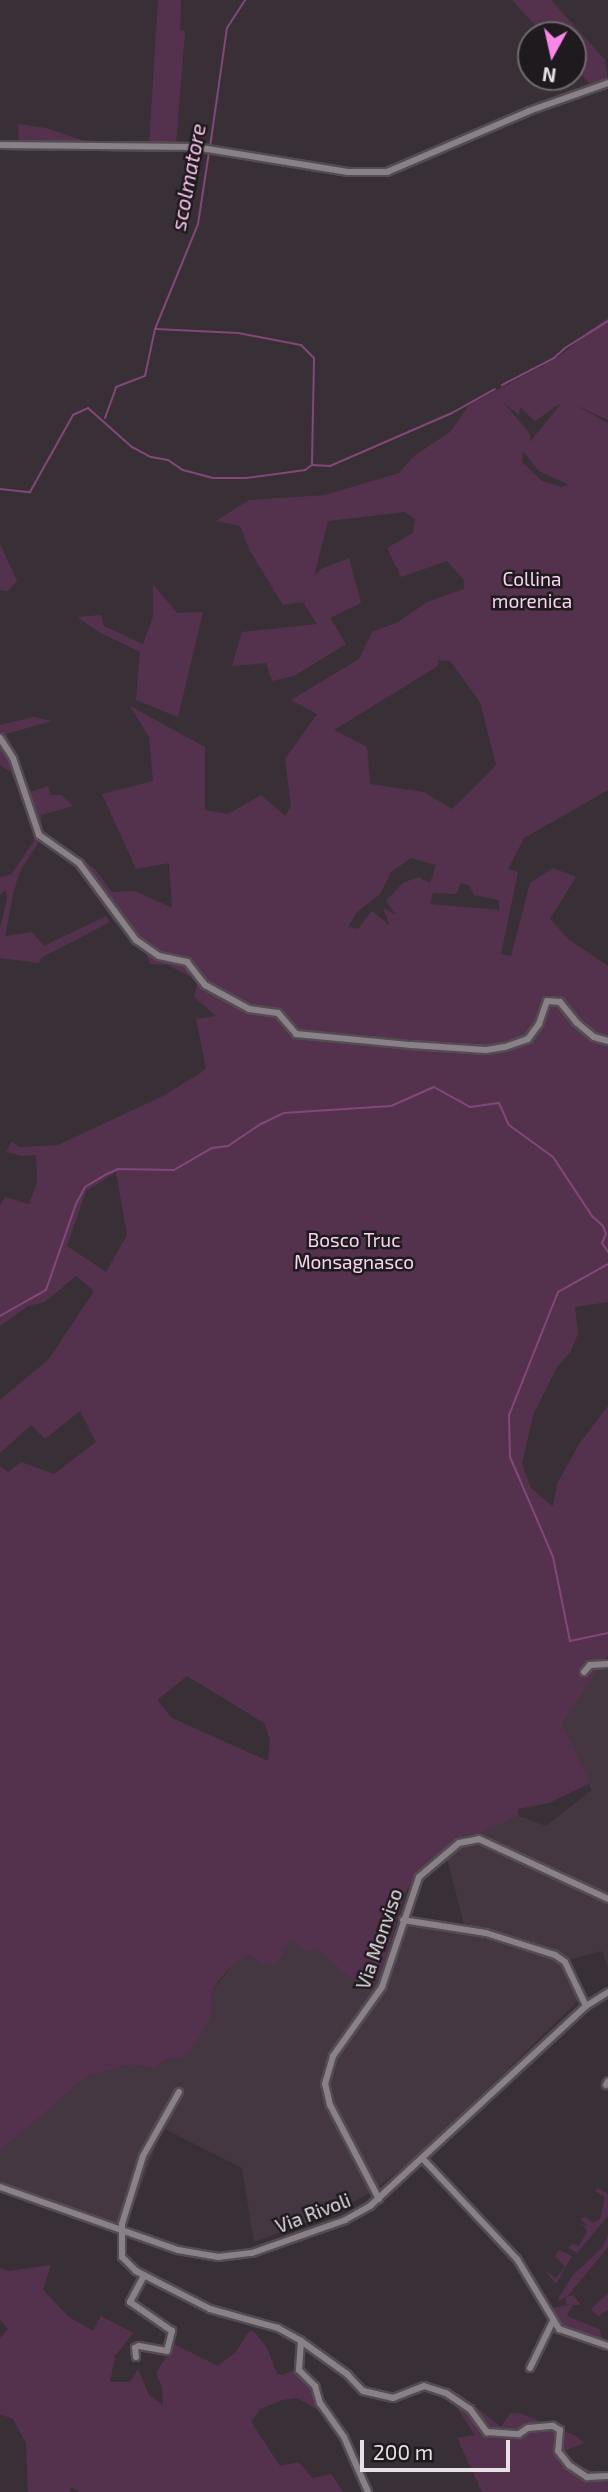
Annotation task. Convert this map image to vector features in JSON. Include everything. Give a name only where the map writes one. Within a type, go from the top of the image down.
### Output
[{"type":"street","points":[[0,145],[208,149],[328,169],[387,172],[529,111],[608,83]]},
{"type":"street","points":[[0,738],[13,758],[39,835],[79,863],[136,940],[159,956],[187,962],[205,985],[249,1009],[278,1013],[296,1034],[486,1050],[528,1040],[539,1024],[547,1000],[560,1002],[576,1022],[594,1037],[608,1041]]},
{"type":"street","points":[[584,1672],[590,1665],[608,1664]]},
{"type":"street","name":"Via Monviso","points":[[379,2199],[330,2105],[325,2084],[332,2056],[382,1987],[419,1877],[459,1843],[479,1839],[608,1899]]},
{"type":"street","points":[[403,1920],[486,1934],[555,1955],[565,1962],[586,2006]]},
{"type":"street","name":"Via Rivoli","points":[[0,2187],[190,2254],[237,2256],[345,2220],[379,2199],[586,2006],[608,1992]]},
{"type":"street","points":[[179,2092],[143,2156],[122,2232],[124,2261],[145,2276],[224,2315],[278,2328],[347,2374],[363,2391],[393,2398],[424,2386],[446,2393],[470,2409],[487,2432],[519,2434],[528,2428],[553,2426],[560,2430],[558,2451],[569,2465],[587,2477],[608,2476]]},
{"type":"street","points":[[422,2159],[517,2259],[559,2329],[608,2346]]},
{"type":"street","points":[[136,2357],[135,2347],[139,2346],[167,2351],[172,2331],[131,2302],[145,2276]]},
{"type":"street","points":[[530,2368],[553,2321]]},
{"type":"street","points":[[301,2342],[299,2370],[315,2386],[324,2410],[344,2437],[368,2492]]},
{"type":"shaded area","points":[[608,1665],[608,1968],[602,1951],[568,1960],[579,2000],[415,2159],[369,2193],[336,2212],[254,2242],[242,2168],[163,2128],[122,2236],[0,2187],[0,2151],[86,2077],[127,2065],[153,2068],[168,2058],[181,2058],[211,2017],[212,1991],[234,1964],[250,1955],[264,1964],[290,1938],[318,1947],[345,1974],[381,1974],[399,1919],[466,1932],[444,1847],[465,1834],[476,1835],[519,1816],[546,1826],[592,1790],[556,1724],[581,1667]]},
{"type":"green space","points":[[158,0],[181,0],[180,30],[185,31],[176,144],[149,145]]},
{"type":"green space","points":[[512,0],[551,0],[570,21],[531,21]]},
{"type":"green space","points":[[587,40],[605,60],[608,80],[590,84],[587,81]]},
{"type":"green space","points":[[18,124],[46,128],[97,145],[19,143]]},
{"type":"green space","name":"Bosco Truc Monsagnasco","points":[[608,318],[608,420],[571,403],[608,423],[608,790],[524,838],[508,869],[518,872],[501,954],[511,956],[530,883],[553,868],[576,877],[550,919],[568,939],[608,966],[608,1302],[575,1307],[578,1334],[570,1353],[557,1367],[533,1415],[522,1464],[531,1488],[553,1507],[557,1484],[579,1444],[608,1406],[608,1655],[562,1724],[590,1783],[549,1803],[518,1809],[519,1816],[476,1835],[465,1834],[419,1869],[405,1894],[381,1974],[371,1987],[345,1974],[318,1948],[313,1951],[304,1950],[290,1939],[277,1964],[264,1964],[250,1955],[234,1964],[212,1991],[211,2017],[190,2052],[181,2058],[168,2058],[153,2068],[127,2065],[86,2077],[0,2151],[0,1466],[8,1472],[21,1462],[54,1474],[96,1442],[80,1411],[45,1439],[31,1425],[0,1453],[0,1400],[49,1359],[94,1291],[76,1276],[45,1302],[28,1306],[0,1326],[0,1206],[5,1197],[29,1204],[37,1183],[36,1155],[23,1156],[6,1152],[12,1141],[19,1147],[58,1145],[163,1096],[202,1072],[206,1068],[196,1019],[216,1016],[194,997],[198,981],[168,965],[150,964],[144,949],[114,921],[70,860],[43,844],[46,838],[76,854],[95,869],[112,892],[135,891],[172,908],[169,863],[136,869],[102,794],[153,781],[149,737],[130,706],[205,747],[205,810],[228,814],[261,795],[285,816],[291,807],[285,759],[317,714],[291,700],[359,659],[372,632],[398,622],[427,602],[464,589],[464,580],[447,561],[401,577],[387,548],[413,533],[415,519],[405,512],[328,521],[314,576],[321,569],[349,558],[361,603],[330,618],[346,644],[294,676],[272,681],[266,663],[232,666],[242,632],[317,624],[303,602],[283,605],[250,551],[240,526],[216,521],[249,500],[325,495],[399,473],[414,456],[450,432],[469,405],[557,358],[586,335],[587,337],[586,333]],"holes":[[[562,402],[530,442],[530,434],[504,403],[519,415],[520,407],[535,421]],[[523,451],[539,471],[569,485],[561,487],[542,481],[522,462]],[[438,660],[450,661],[480,702],[496,765],[452,809],[424,792],[370,784],[367,747],[334,730],[438,666]],[[411,858],[436,865],[430,883],[418,877],[403,883],[386,901],[396,915],[383,908],[390,926],[372,911],[358,929],[348,927],[356,913],[380,894],[391,872]],[[461,883],[469,885],[474,895],[499,900],[499,910],[430,904],[433,893],[456,894]],[[116,1172],[127,1235],[106,1272],[67,1246],[86,1191]],[[187,1676],[264,1723],[270,1739],[268,1761],[172,1718],[157,1700]]]},
{"type":"green space","points":[[0,544],[17,581],[8,591],[0,590]]},
{"type":"green space","points":[[153,584],[177,613],[203,612],[178,717],[136,700],[140,652],[99,632],[77,617],[101,615],[104,626],[143,644],[153,617]]},
{"type":"green space","points":[[34,717],[52,721],[6,734],[31,792],[48,786],[51,795],[62,795],[73,806],[41,815],[42,838],[21,869],[5,936],[32,932],[44,946],[106,916],[110,922],[41,958],[39,963],[0,958],[0,929],[7,899],[6,890],[0,895],[0,877],[11,875],[37,836],[11,772],[0,765],[0,725]]},
{"type":"green space","points":[[598,2188],[608,2194],[608,2216],[577,2253],[568,2248],[572,2244],[579,2246],[587,2232],[585,2227],[576,2223],[588,2226],[580,2219],[586,2217],[593,2223],[600,2219],[605,2197],[595,2191]]},
{"type":"green space","points":[[608,2235],[608,2247],[567,2297],[573,2295],[581,2305],[573,2305],[567,2315],[599,2329],[604,2343],[561,2327],[550,2308],[570,2305],[566,2304],[566,2297],[558,2301],[559,2297],[573,2275],[602,2248]]},
{"type":"green space","points":[[559,2250],[572,2256],[556,2284],[545,2271],[556,2278],[565,2267],[555,2256]]},
{"type":"green space","points":[[51,2265],[43,2290],[69,2317],[93,2331],[101,2316],[133,2333],[115,2356],[110,2382],[130,2382],[138,2369],[149,2395],[163,2405],[162,2387],[156,2373],[174,2344],[218,2366],[236,2352],[249,2331],[254,2332],[267,2348],[277,2374],[283,2375],[296,2369],[314,2387],[321,2409],[318,2410],[297,2398],[282,2400],[260,2409],[251,2422],[280,2466],[298,2462],[313,2478],[331,2474],[343,2492],[80,2492],[71,2487],[70,2492],[28,2492],[26,2443],[13,2419],[0,2414],[0,2338],[8,2329],[0,2320],[0,2268],[9,2271]]},
{"type":"green space","points":[[608,2293],[608,2310],[598,2316],[591,2309]]},
{"type":"green space","points":[[458,2393],[501,2427],[510,2413],[522,2414],[576,2436],[584,2443],[566,2450],[570,2461],[608,2479],[608,2492],[482,2492],[457,2438],[475,2435],[450,2397]]},
{"type":"waterway","name":"scolmatore","points":[[210,147],[227,28],[245,0]]},
{"type":"waterway","name":"scolmatore","points":[[105,418],[116,387],[145,376],[155,329],[198,224],[209,152]]},
{"type":"waterway","points":[[502,385],[554,358],[608,321]]},
{"type":"waterway","points":[[156,329],[238,333],[301,345],[314,358],[312,464]]},
{"type":"waterway","points":[[0,489],[30,492],[73,415],[88,408],[132,447],[151,457],[168,460],[183,470],[212,478],[246,478],[305,470],[312,465],[330,466],[452,413],[495,389]]},
{"type":"waterway","points":[[0,1316],[46,1290],[76,1204],[85,1187],[107,1174],[118,1169],[174,1170],[212,1148],[228,1146],[261,1124],[284,1113],[391,1106],[434,1087],[470,1107],[499,1103],[509,1125],[553,1157],[592,1216],[603,1226],[606,1234],[602,1243],[608,1252]]},
{"type":"waterway","points":[[608,1264],[558,1292],[509,1415],[510,1457],[553,1557],[570,1641],[608,1633]]},
{"type":"park label","name":"Collina morenica","points":[[532,590]]}]
